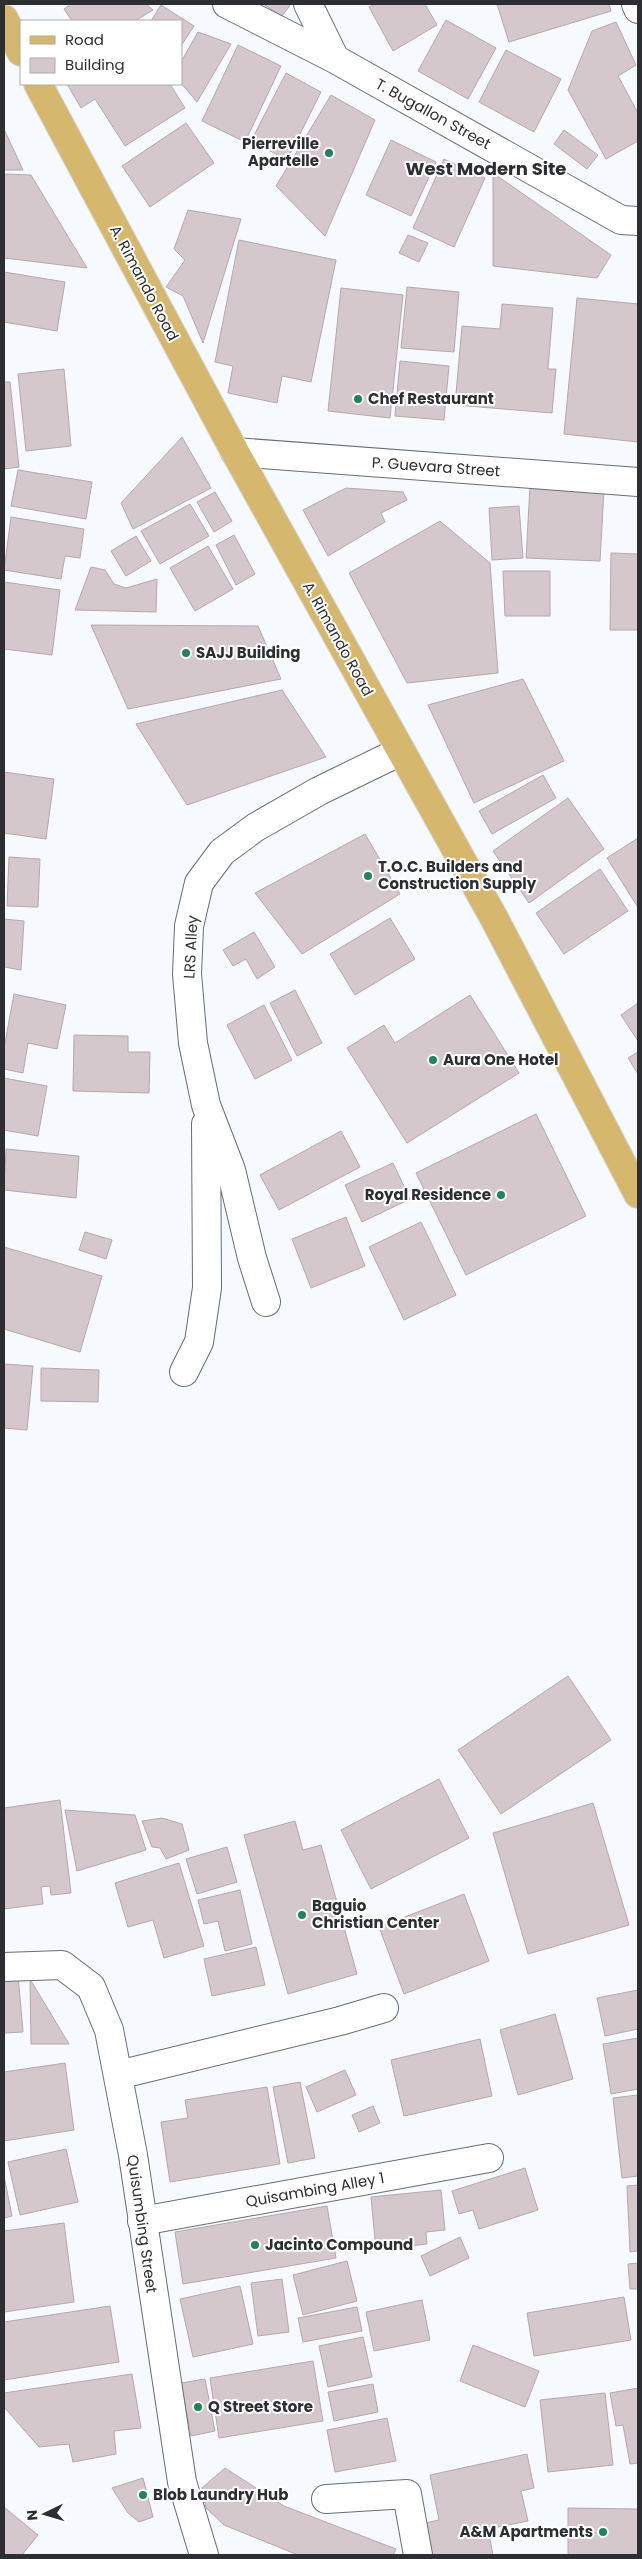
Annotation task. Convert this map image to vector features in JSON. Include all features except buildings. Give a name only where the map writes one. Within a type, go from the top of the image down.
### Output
[{"type":"main road","points":[[4,19],[20,50]]},
{"type":"main road","name":"A. Rimando Road","points":[[39,85],[235,452],[494,918],[638,1194]]},
{"type":"street","name":"T. Bugallon Street","points":[[227,4],[335,59],[621,220],[638,221]]},
{"type":"street","points":[[308,4],[335,59]]},
{"type":"street","points":[[636,4],[638,9]]},
{"type":"street","name":"P. Guevara Street","points":[[235,452],[638,482]]},
{"type":"street","name":"LRS Alley","points":[[266,1302],[252,1258],[230,1170],[206,1105],[194,1043],[188,974],[189,926],[199,883],[222,852],[256,827],[320,791],[401,751]]},
{"type":"street","name":"LRS Alley","points":[[184,1372],[199,1342],[207,1288],[206,1105]]},
{"type":"street","name":"Quisumbing Street","points":[[4,1967],[62,1965],[91,1987],[109,2030],[142,2221],[182,2482],[204,2555]]},
{"type":"street","points":[[118,2075],[340,2021],[384,2008]]},
{"type":"street","name":"Quisambing Alley 1","points":[[142,2221],[489,2158]]},
{"type":"street","points":[[326,2499],[406,2494],[418,2555]]},
{"type":"place","name":"Pierreville Apartelle","points":[[329,153]]},
{"type":"place","name":"Chef Restaurant","points":[[358,399]]},
{"type":"place","name":"SAJJ Building","points":[[186,653]]},
{"type":"place","name":"T.O.C. Builders and Construction Supply","points":[[368,876]]},
{"type":"place","name":"Aura One Hotel","points":[[433,1060]]},
{"type":"place","name":"Royal Residence","points":[[501,1195]]},
{"type":"place","name":"Baguio Christian Center","points":[[302,1915]]},
{"type":"place","name":"Jacinto Compound","points":[[255,2245]]},
{"type":"place","name":"Q Street Store","points":[[198,2407]]},
{"type":"place","name":"Blob Laundry Hub","points":[[143,2495]]},
{"type":"place","name":"A&M Apartments","points":[[603,2532]]},
{"type":"district","name":"West Modern Site","points":[[486,169]]}]
